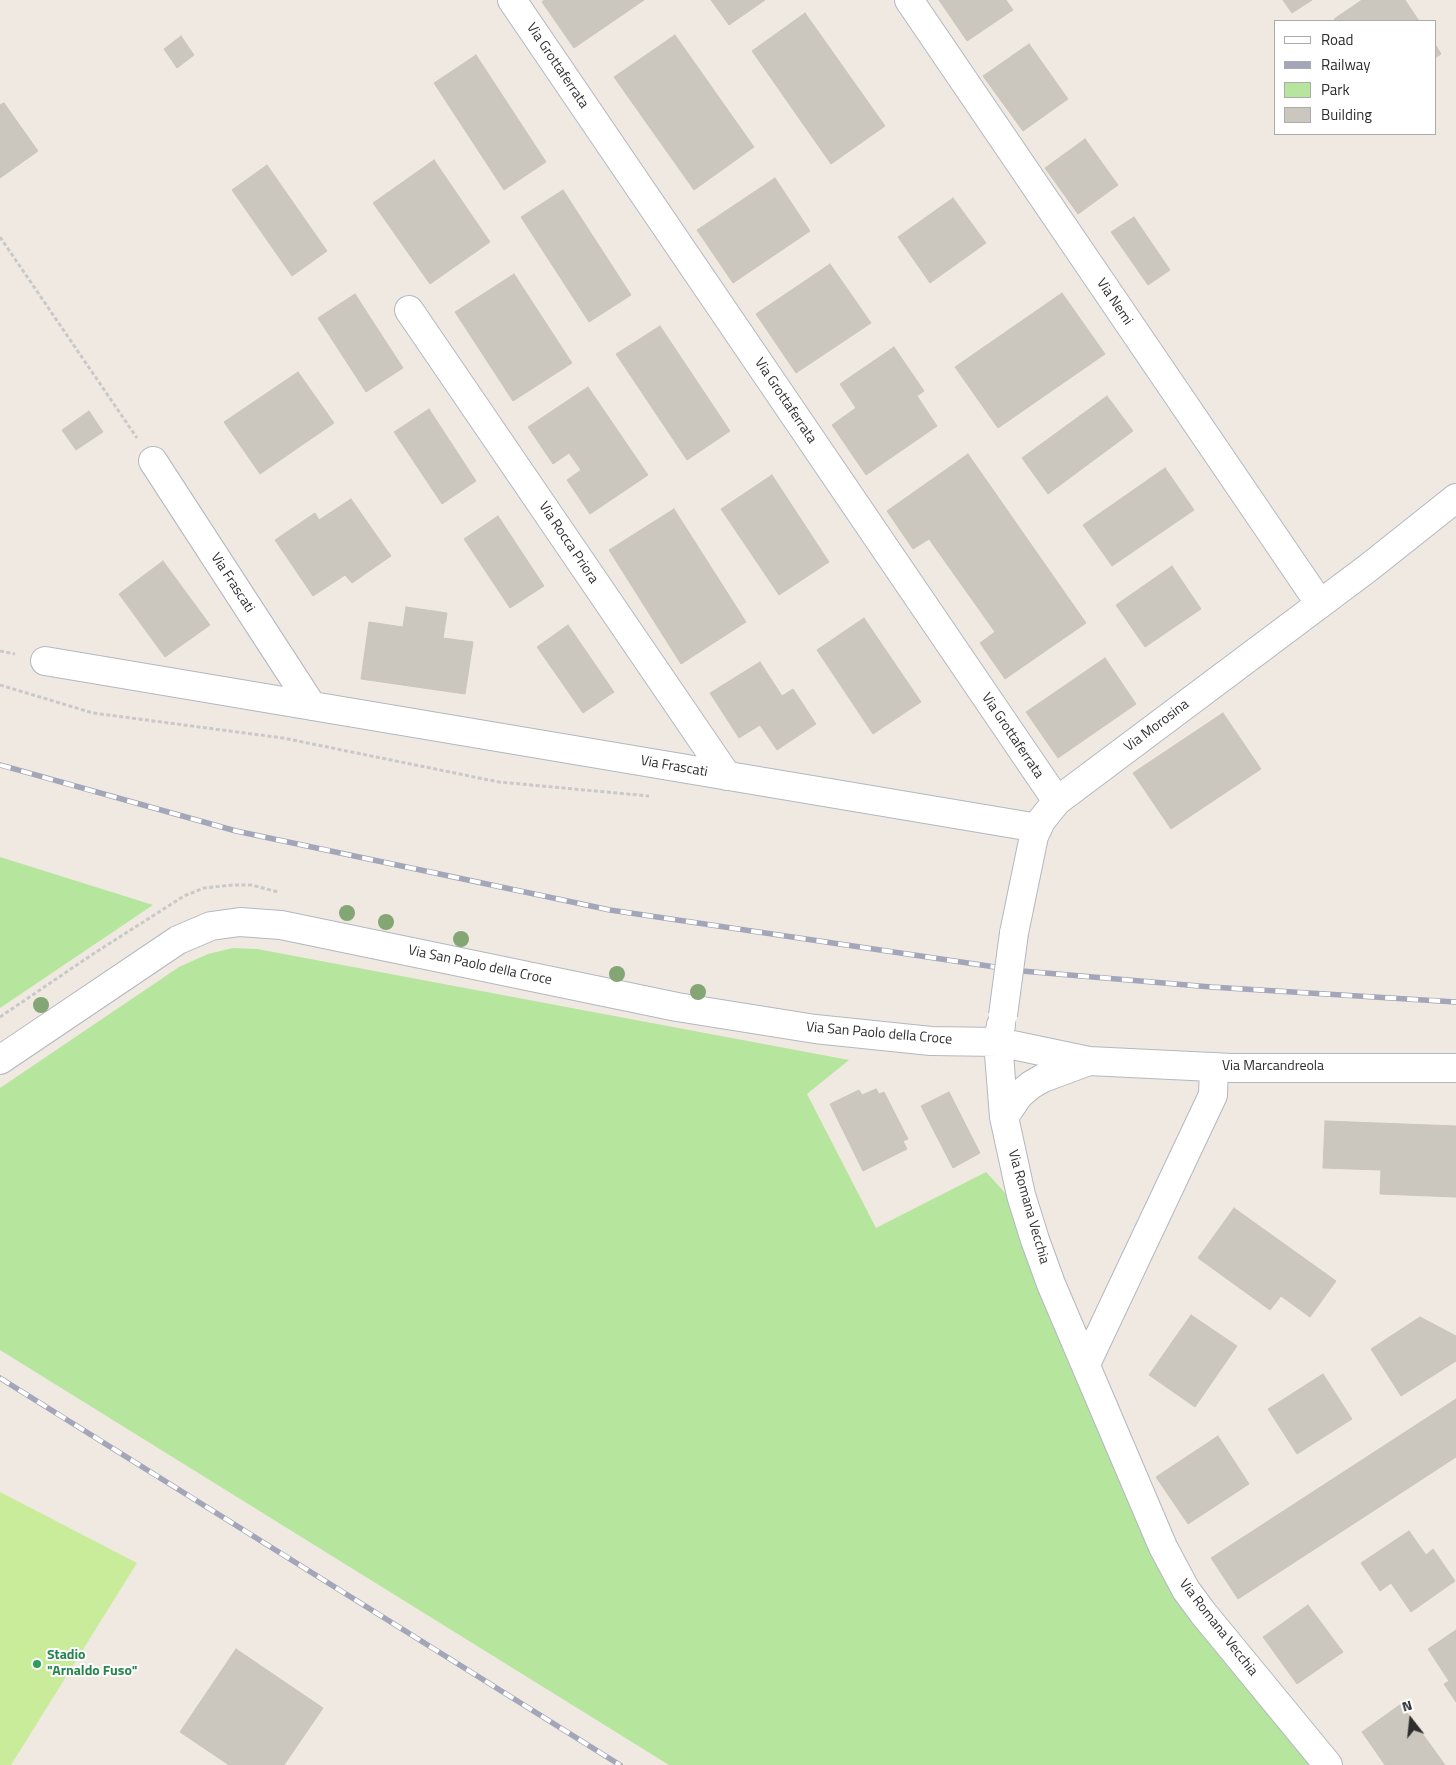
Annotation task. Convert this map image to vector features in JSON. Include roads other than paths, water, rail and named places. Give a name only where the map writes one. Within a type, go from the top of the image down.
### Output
[{"type":"street","name":"Via Grottaferrata","points":[[512,0],[1057,801]]},
{"type":"street","name":"Via Nemi","points":[[909,0],[1320,604]]},
{"type":"street","name":"Via Rocca Priora","points":[[410,310],[727,776]]},
{"type":"street","name":"Via Frascati","points":[[153,461],[312,706]]},
{"type":"street","name":"Via Morosina","points":[[998,1042],[1014,933],[1029,856],[1038,828],[1046,814],[1057,801],[1320,604],[1456,498]]},
{"type":"street","name":"Via Frascati","points":[[45,661],[1038,828]]},
{"type":"street","name":"Via San Paolo della Croce","points":[[0,1060],[178,940],[211,926],[240,922],[281,925],[677,1007],[765,1022],[931,1041],[998,1042]]},
{"type":"street","name":"Via Marcandreola","points":[[998,1042],[1089,1061],[1214,1067],[1456,1068]]},
{"type":"street","name":"Via Romana Vecchia","points":[[998,1042],[1004,1116],[1021,1196],[1035,1240],[1051,1284],[1163,1547],[1177,1574],[1203,1614],[1328,1765]]},
{"type":"street","name":"Via Marcandreola","points":[[1004,1116],[1019,1095],[1031,1085],[1043,1078],[1089,1061]]},
{"type":"street","points":[[1086,1364],[1213,1095],[1214,1067]]},
{"type":"railway","points":[[0,765],[236,831],[610,910],[1022,971],[1211,987],[1456,1002]]},
{"type":"railway","points":[[0,1378],[620,1765]]},
{"type":"place","name":"Stadio \"Arnaldo Fuso\"","points":[[37,1664]]}]
